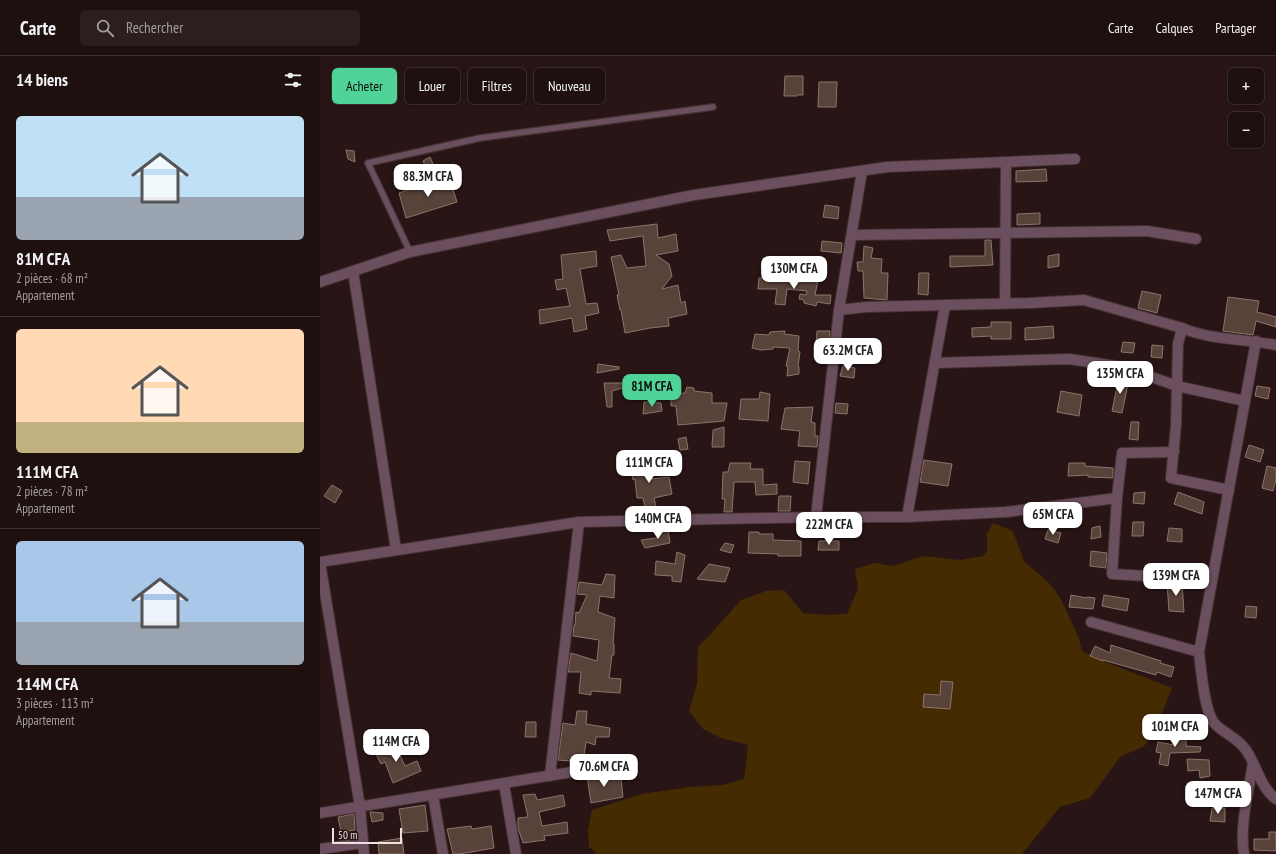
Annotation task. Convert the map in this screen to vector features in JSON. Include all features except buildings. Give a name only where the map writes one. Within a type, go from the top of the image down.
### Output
[{"type":"street","points":[[320,282],[410,252],[694,194],[887,167],[1075,159]]},
{"type":"street","points":[[1005,303],[1006,162]]},
{"type":"street","points":[[816,517],[840,310],[862,171]]},
{"type":"street","points":[[852,235],[1147,231],[1196,239]]},
{"type":"street","points":[[353,271],[396,550]]},
{"type":"street","points":[[840,310],[866,307],[1084,300],[1182,328],[1194,333],[1276,345]]},
{"type":"street","points":[[907,517],[946,305]]},
{"type":"street","points":[[1182,328],[1178,344],[1174,452],[1171,478],[1229,490]]},
{"type":"street","points":[[1256,341],[1199,652],[1205,694],[1211,717],[1219,728],[1238,740],[1246,749],[1263,785],[1271,796],[1276,799]]},
{"type":"street","points":[[935,363],[1069,359],[1123,367],[1177,386],[1245,401]]},
{"type":"street","points":[[1174,452],[1122,453],[1117,498],[1112,574],[1147,576],[1213,576]]},
{"type":"street","points":[[364,854],[360,807],[320,562],[579,522],[816,517],[907,517],[1006,512],[1117,498]]},
{"type":"street","points":[[550,776],[579,522]]},
{"type":"street","points":[[1091,622],[1199,652]]},
{"type":"street","points":[[1244,854],[1242,842],[1243,830],[1253,763]]},
{"type":"street","points":[[320,813],[615,766]]},
{"type":"street","points":[[504,784],[516,854]]},
{"type":"street","points":[[432,795],[443,854]]},
{"type":"street","points":[[320,849],[363,843]]},
{"type":"lane","points":[[410,252],[368,164],[480,138],[713,107]]},
{"type":"shaded area","points":[[993,523],[1013,531],[1024,561],[1049,583],[1061,599],[1079,639],[1082,651],[1103,661],[1172,688],[1154,734],[1144,746],[1120,757],[1090,798],[1060,807],[1022,854],[597,854],[589,847],[588,830],[592,810],[641,794],[690,787],[723,785],[744,779],[748,745],[721,738],[703,729],[689,711],[697,684],[698,647],[741,600],[766,591],[784,590],[803,613],[828,615],[847,614],[858,589],[855,569],[875,563],[893,566],[923,556],[960,560],[984,556],[987,551],[987,534]]}]
